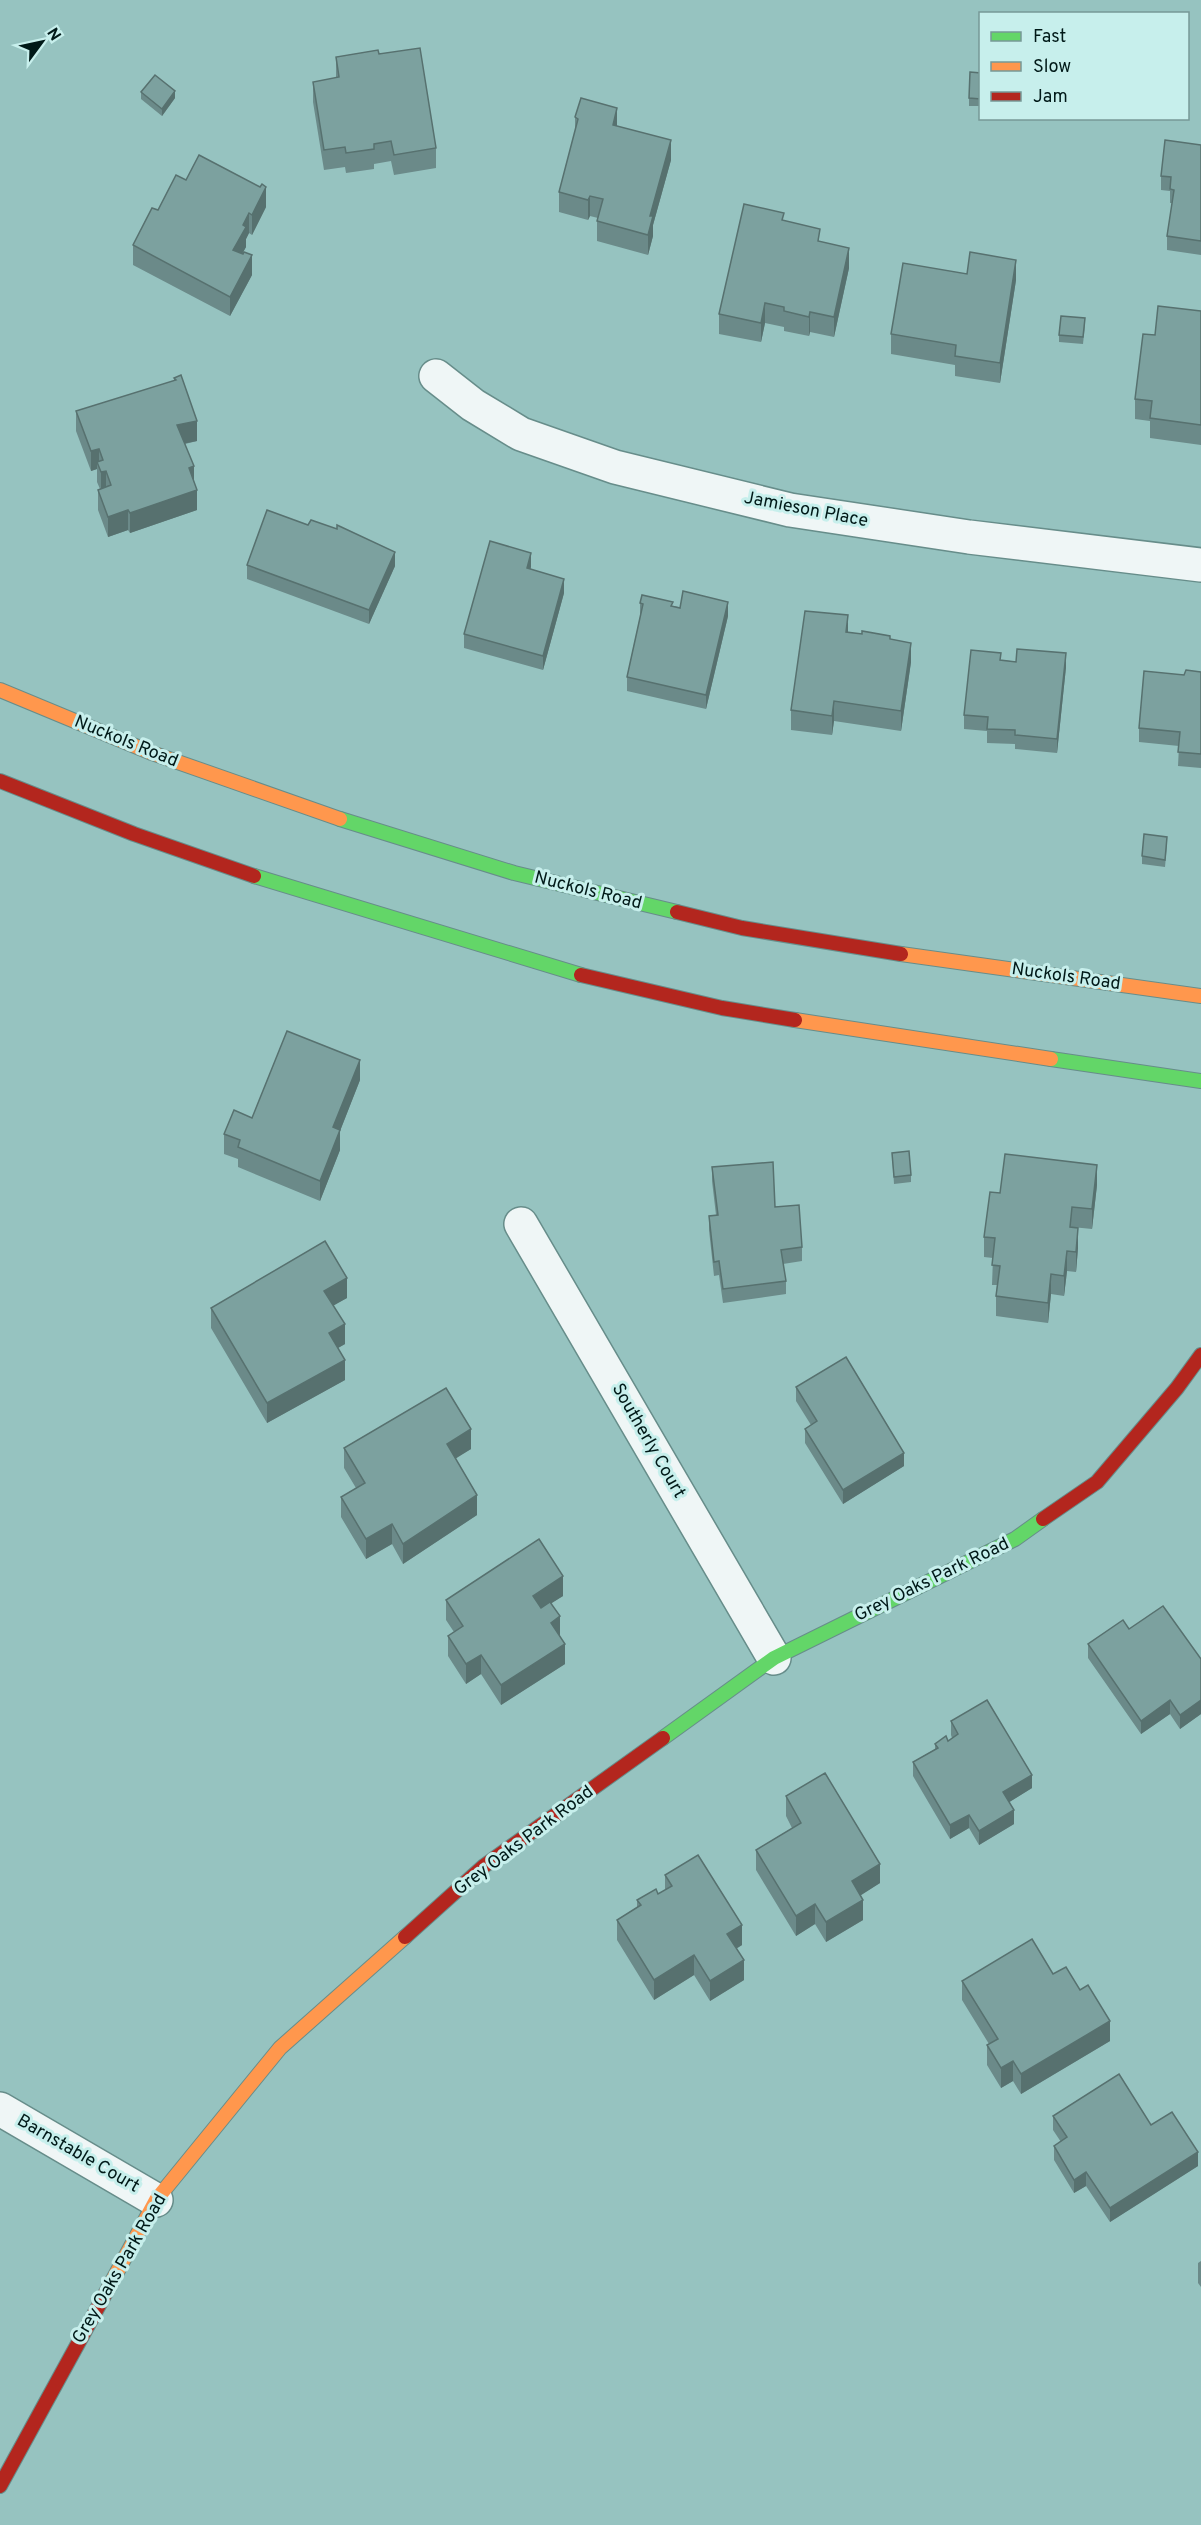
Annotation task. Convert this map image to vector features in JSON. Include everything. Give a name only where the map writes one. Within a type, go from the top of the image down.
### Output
[{"type":"main road","name":"Nuckols Road","points":[[0,690],[152,753],[301,807],[514,873],[742,928],[965,964],[1201,996]]},
{"type":"main road","points":[[0,781],[134,834],[285,887],[572,973],[722,1008],[1201,1081]]},
{"type":"main road","name":"Grey Oaks Park Road","points":[[0,2486],[156,2200],[280,2048],[484,1866],[774,1658],[1015,1539],[1097,1482],[1178,1388],[1201,1355]]},
{"type":"street","name":"Jamieson Place","points":[[436,376],[473,405],[521,434],[615,467],[790,510],[969,537],[1201,565]]},
{"type":"street","name":"Southerly Court","points":[[521,1224],[774,1658]]},
{"type":"street","name":"Barnstable Court","points":[[0,2109],[156,2200]]},
{"type":"building","points":[[420,48],[436,148],[394,155],[391,141],[374,144],[374,149],[346,153],[345,147],[324,150],[313,82],[339,77],[336,57],[378,50],[379,54]]},
{"type":"building","points":[[970,72],[979,73],[979,99],[969,98]]},
{"type":"building","points":[[155,75],[175,91],[162,109],[141,92]]},
{"type":"building","points":[[581,98],[617,108],[613,125],[671,140],[650,216],[653,216],[648,235],[597,221],[603,199],[590,196],[588,200],[559,192],[578,119],[575,117]]},
{"type":"building","points":[[1165,140],[1201,145],[1201,241],[1167,236],[1174,190],[1170,189],[1171,177],[1161,176]]},
{"type":"building","points":[[199,155],[260,187],[262,184],[266,187],[252,215],[249,213],[243,225],[246,227],[233,250],[252,255],[230,297],[133,245],[152,208],[158,210],[176,175],[186,180]]},
{"type":"building","points":[[744,204],[784,213],[782,220],[820,229],[818,241],[849,248],[834,317],[810,312],[809,317],[784,311],[784,307],[765,303],[761,323],[719,314]]},
{"type":"building","points":[[970,252],[1016,260],[1000,363],[955,356],[956,345],[891,334],[903,263],[967,274]]},
{"type":"building","points":[[1158,306],[1201,311],[1201,425],[1150,418],[1152,401],[1135,399],[1143,334],[1155,335]]},
{"type":"building","points":[[1061,316],[1085,318],[1083,337],[1059,335]]},
{"type":"building","points":[[181,375],[197,421],[177,425],[194,466],[189,468],[197,490],[130,513],[128,510],[108,517],[98,490],[111,485],[106,471],[101,472],[97,462],[103,460],[99,449],[91,451],[76,411],[176,380],[174,378]]},
{"type":"building","points":[[267,510],[308,525],[311,520],[337,529],[337,525],[395,552],[369,610],[247,565]]},
{"type":"building","points":[[490,541],[531,553],[527,568],[564,579],[543,656],[464,634]]},
{"type":"building","points":[[683,591],[728,602],[706,695],[627,677],[643,604],[640,603],[642,595],[673,602],[671,606],[680,608]]},
{"type":"building","points":[[805,611],[848,615],[846,632],[862,634],[862,631],[890,636],[890,639],[911,643],[901,711],[834,701],[832,716],[791,710]]},
{"type":"building","points":[[1017,649],[1066,653],[1057,739],[1015,735],[1015,730],[987,729],[988,717],[964,715],[971,650],[1001,653],[1000,660],[1016,662]]},
{"type":"building","points":[[1186,670],[1201,672],[1201,754],[1178,752],[1180,732],[1139,728],[1144,671],[1184,675]]},
{"type":"building","points":[[1144,834],[1167,837],[1165,860],[1142,856]]},
{"type":"building","points":[[287,1031],[360,1060],[333,1127],[340,1130],[320,1181],[238,1147],[240,1140],[224,1134],[234,1110],[252,1118]]},
{"type":"building","points":[[909,1151],[911,1175],[894,1177],[892,1153]]},
{"type":"building","points":[[1005,1154],[1097,1165],[1092,1209],[1072,1207],[1070,1227],[1078,1228],[1076,1252],[1067,1251],[1064,1276],[1051,1274],[1048,1303],[996,1296],[1000,1266],[992,1265],[995,1238],[984,1237],[990,1192],[1000,1193]]},
{"type":"building","points":[[773,1162],[775,1207],[799,1205],[802,1247],[781,1250],[786,1281],[723,1289],[719,1261],[714,1262],[709,1216],[718,1215],[712,1167]]},
{"type":"building","points":[[325,1241],[347,1278],[324,1291],[345,1324],[329,1333],[345,1360],[267,1403],[211,1308]]},
{"type":"building","points":[[846,1357],[904,1453],[843,1490],[805,1429],[817,1421],[796,1387]]},
{"type":"building","points":[[446,1388],[471,1429],[447,1444],[477,1495],[403,1544],[392,1524],[366,1539],[341,1497],[365,1483],[344,1448]]},
{"type":"building","points":[[539,1539],[563,1576],[533,1596],[541,1608],[550,1602],[560,1616],[551,1623],[565,1644],[501,1685],[481,1655],[466,1664],[448,1636],[463,1626],[446,1600]]},
{"type":"building","points":[[1163,1606],[1201,1659],[1201,1700],[1180,1715],[1170,1700],[1141,1721],[1088,1644],[1123,1620],[1129,1629]]},
{"type":"building","points":[[987,1700],[1032,1775],[1003,1792],[1014,1810],[979,1831],[969,1815],[950,1825],[913,1762],[938,1748],[935,1744],[946,1736],[948,1741],[958,1734],[951,1721]]},
{"type":"building","points":[[825,1773],[880,1864],[852,1881],[863,1900],[826,1922],[815,1904],[796,1916],[756,1850],[801,1823],[786,1796]]},
{"type":"building","points":[[698,1855],[742,1925],[727,1934],[744,1960],[710,1981],[694,1955],[654,1980],[617,1920],[641,1905],[637,1900],[656,1889],[658,1894],[672,1886],[665,1875]]},
{"type":"building","points":[[1032,1939],[1053,1974],[1066,1967],[1080,1990],[1088,1985],[1110,2021],[1021,2074],[1013,2061],[1001,2068],[987,2045],[998,2039],[962,1981]]},
{"type":"building","points":[[1119,2074],[1151,2125],[1172,2112],[1198,2152],[1110,2208],[1086,2172],[1074,2180],[1054,2146],[1067,2137],[1053,2116]]},
{"type":"traffic: fast","points":[[340,819],[514,873],[677,912]]},
{"type":"traffic: fast","points":[[254,876],[581,975]]},
{"type":"traffic: fast","points":[[1051,1059],[1201,1081]]},
{"type":"traffic: fast","points":[[663,1738],[774,1658],[1015,1539],[1043,1519]]},
{"type":"traffic: slow","points":[[0,690],[152,753],[340,819]]},
{"type":"traffic: slow","points":[[901,954],[1201,996]]},
{"type":"traffic: slow","points":[[795,1020],[1051,1059]]},
{"type":"traffic: slow","points":[[109,2287],[156,2200],[280,2048],[405,1937]]},
{"type":"traffic: jam","points":[[0,781],[134,834],[254,876]]},
{"type":"traffic: jam","points":[[677,912],[742,928],[901,954]]},
{"type":"traffic: jam","points":[[581,975],[722,1008],[795,1020]]},
{"type":"traffic: jam","points":[[1043,1519],[1097,1482],[1177,1388],[1201,1355]]},
{"type":"traffic: jam","points":[[405,1937],[484,1866],[663,1738]]},
{"type":"traffic: jam","points":[[0,2486],[109,2287]]}]
